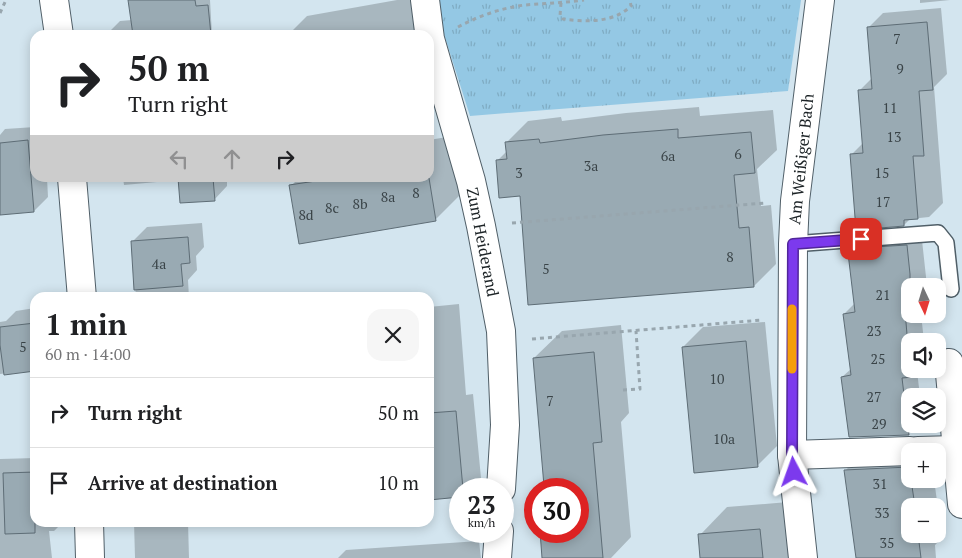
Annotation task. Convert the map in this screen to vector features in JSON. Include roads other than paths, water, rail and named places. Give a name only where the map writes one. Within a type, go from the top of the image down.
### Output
[{"type":"street","points":[[54,0],[58,30]]},
{"type":"street","name":"Zum Heiderand","points":[[425,0],[429,30]]},
{"type":"street","name":"Am Weißiger Bach","points":[[803,558],[792,455],[793,244],[795,201],[820,0]]},
{"type":"street","name":"Zum Heiderand","points":[[434,52],[482,226],[501,331],[504,425],[502,478]]},
{"type":"street","points":[[72,182],[82,292]]},
{"type":"street","points":[[950,363],[962,504]]},
{"type":"street","points":[[946,450],[956,450]]},
{"type":"street","points":[[792,455],[901,452]]},
{"type":"street","points":[[89,527],[90,558]]},
{"type":"street","points":[[497,558],[498,543]]},
{"type":"lane","points":[[793,244],[938,234],[946,243],[951,289]]}]
